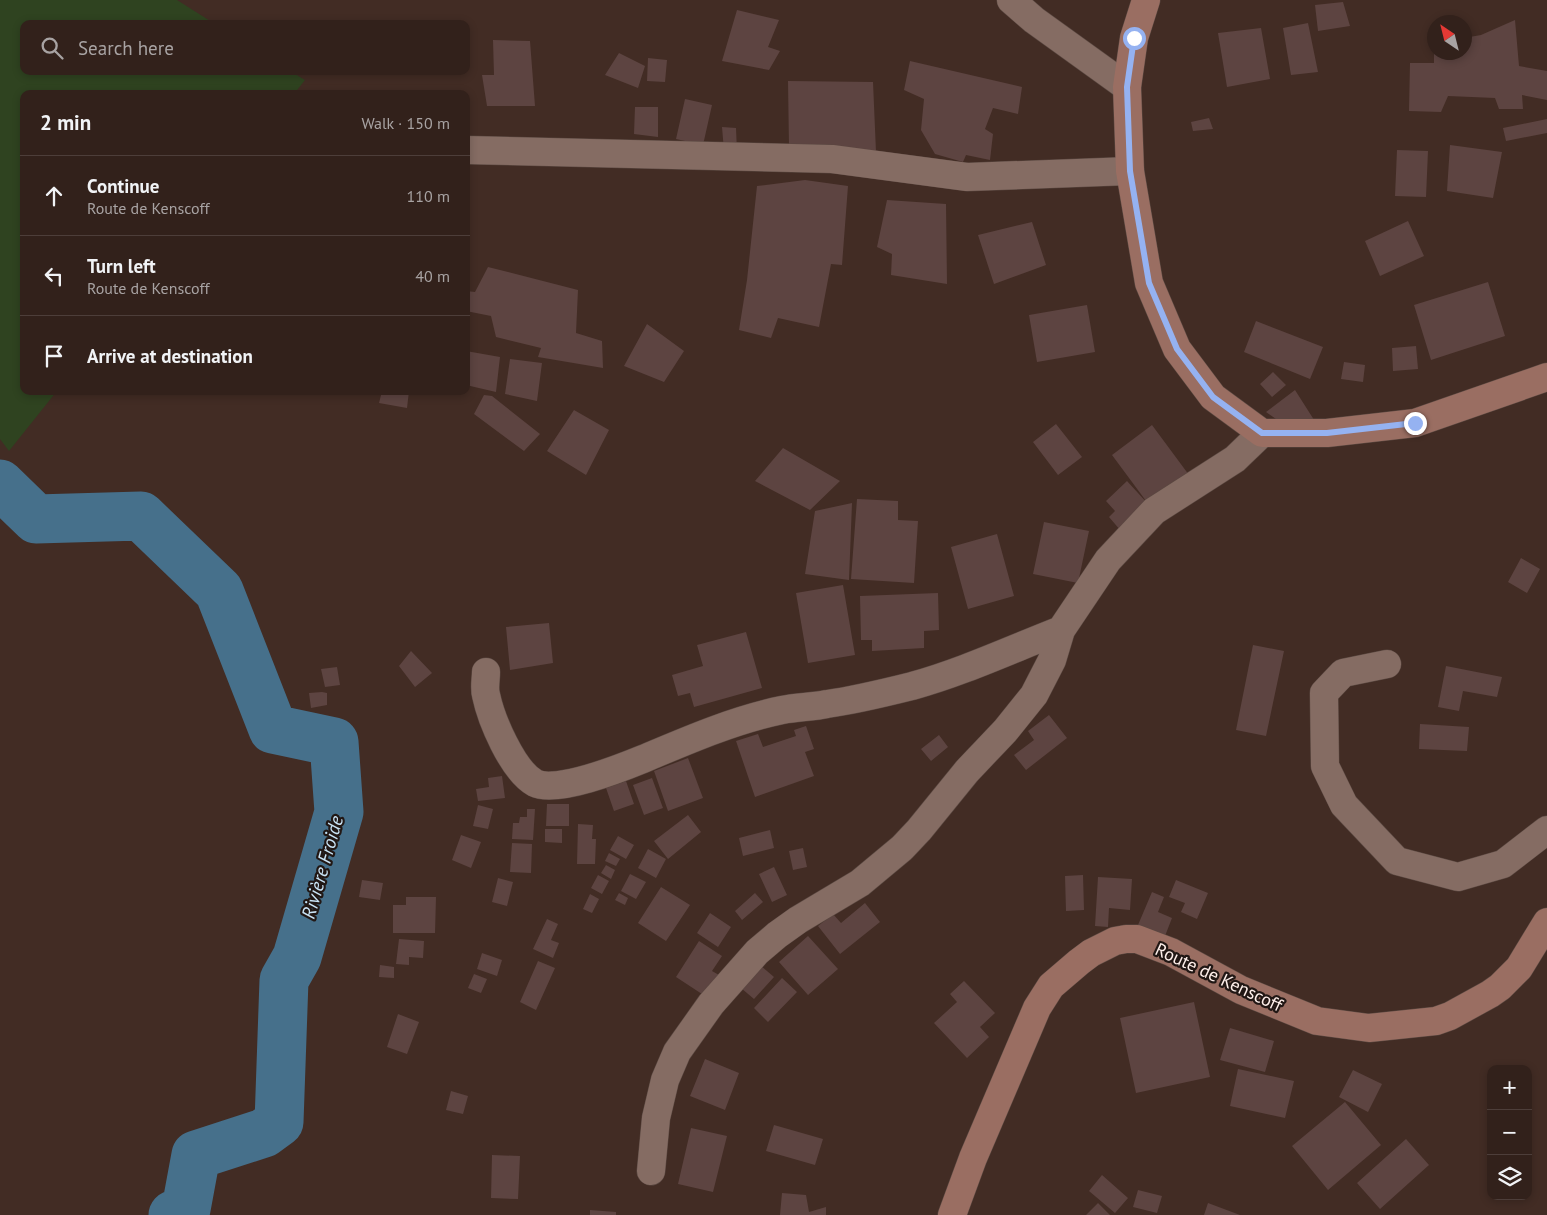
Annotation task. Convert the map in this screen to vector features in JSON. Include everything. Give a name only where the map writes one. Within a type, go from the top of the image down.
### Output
[{"type":"main road","points":[[1146,0],[1134,38],[1127,87],[1130,171],[1149,283],[1177,349],[1213,397],[1262,433],[1327,433],[1415,423],[1547,377]]},
{"type":"main road","name":"Route de Kenscoff","points":[[952,1215],[973,1158],[1037,1008],[1044,996],[1050,986],[1079,962],[1091,953],[1115,941],[1137,939],[1171,952],[1241,990],[1317,1021],[1369,1028],[1436,1021],[1450,1016],[1490,994],[1519,968],[1547,922]]},
{"type":"street","points":[[1011,0],[1033,10],[1127,87]]},
{"type":"street","points":[[470,150],[832,159],[967,178],[1130,171]]},
{"type":"street","points":[[651,1171],[656,1118],[665,1080],[677,1052],[711,1004],[764,947],[798,920],[860,883],[902,848],[950,791],[1005,732],[1034,695],[1052,660],[1061,630],[1108,560],[1154,511],[1235,459],[1262,433]]},
{"type":"street","points":[[486,672],[486,694],[506,750],[523,772],[535,783],[560,786],[617,770],[689,740],[754,717],[783,710],[873,696],[915,685],[1061,630]]},
{"type":"street","points":[[1387,664],[1343,673],[1324,693],[1325,766],[1344,805],[1397,861],[1458,877],[1503,864],[1547,830]]},
{"type":"green space","points":[[0,0],[177,0],[209,20],[20,20],[20,75],[297,75],[305,80],[297,90],[20,90],[20,395],[54,395],[9,451],[0,439]]},
{"type":"building","points":[[1343,2],[1350,26],[1318,31],[1315,5]]},
{"type":"building","points":[[737,10],[779,20],[768,47],[780,51],[769,70],[722,61]]},
{"type":"building","points":[[1515,20],[1519,66],[1547,71],[1547,100],[1522,95],[1523,109],[1499,109],[1495,98],[1448,96],[1441,112],[1409,111],[1410,63],[1434,63],[1434,60],[1472,60],[1472,37],[1481,35]]},
{"type":"building","points":[[1308,23],[1318,72],[1291,75],[1283,28]]},
{"type":"building","points":[[1261,28],[1270,79],[1227,87],[1218,33]]},
{"type":"building","points":[[493,40],[530,41],[535,106],[487,106],[482,75],[494,75]]},
{"type":"building","points":[[619,53],[645,66],[638,88],[605,75]]},
{"type":"building","points":[[648,58],[667,60],[665,82],[647,81]]},
{"type":"building","points":[[910,61],[1022,87],[1018,114],[993,108],[985,129],[993,134],[990,160],[966,155],[963,162],[935,154],[921,130],[924,99],[904,90]]},
{"type":"building","points":[[788,81],[873,82],[876,152],[789,147]]},
{"type":"building","points":[[685,99],[712,105],[703,145],[676,139]]},
{"type":"building","points":[[635,107],[658,107],[658,137],[634,134]]},
{"type":"building","points":[[1209,118],[1213,129],[1193,131],[1191,122]]},
{"type":"building","points":[[1547,119],[1547,133],[1506,141],[1503,128]]},
{"type":"building","points":[[722,127],[736,128],[737,152],[724,151]]},
{"type":"building","points":[[1450,145],[1502,152],[1493,198],[1447,191]]},
{"type":"building","points":[[1397,150],[1428,151],[1426,197],[1395,196]]},
{"type":"building","points":[[805,180],[848,186],[842,265],[831,264],[819,327],[778,318],[771,338],[739,330],[747,280],[757,186]]},
{"type":"building","points":[[887,200],[946,204],[947,284],[891,275],[892,254],[877,247]]},
{"type":"building","points":[[1408,221],[1424,256],[1380,276],[1365,241]]},
{"type":"building","points":[[1032,222],[1046,265],[994,284],[978,235]]},
{"type":"building","points":[[488,267],[578,290],[576,333],[602,341],[603,368],[538,357],[541,348],[496,337],[491,316],[470,312],[470,291],[475,292]]},
{"type":"building","points":[[1488,282],[1505,336],[1431,360],[1414,305]]},
{"type":"building","points":[[1087,305],[1095,352],[1037,362],[1029,315]]},
{"type":"building","points":[[1256,321],[1323,347],[1310,379],[1244,352]]},
{"type":"building","points":[[647,324],[684,351],[664,382],[624,366]]},
{"type":"building","points":[[1416,346],[1418,369],[1393,371],[1392,348]]},
{"type":"building","points":[[470,352],[500,357],[496,392],[470,386]]},
{"type":"building","points":[[510,359],[542,363],[537,401],[505,394]]},
{"type":"building","points":[[1344,362],[1365,365],[1363,382],[1341,379]]},
{"type":"building","points":[[1273,372],[1286,385],[1272,397],[1260,384]]},
{"type":"building","points":[[1295,390],[1316,423],[1280,422],[1266,412]]},
{"type":"building","points":[[381,395],[409,395],[407,408],[379,403]]},
{"type":"building","points":[[484,395],[492,396],[540,434],[524,451],[474,414]]},
{"type":"building","points":[[574,410],[609,430],[586,475],[547,451]]},
{"type":"building","points":[[1056,424],[1082,457],[1058,475],[1033,442]]},
{"type":"building","points":[[1152,425],[1189,475],[1149,505],[1112,455]]},
{"type":"building","points":[[783,448],[840,481],[810,510],[755,481]]},
{"type":"building","points":[[1127,481],[1149,505],[1121,531],[1109,517],[1115,511],[1106,501]]},
{"type":"building","points":[[857,499],[898,501],[898,520],[918,521],[914,583],[851,579]]},
{"type":"building","points":[[852,503],[849,580],[805,574],[815,511]]},
{"type":"building","points":[[1044,522],[1089,531],[1078,583],[1033,574]]},
{"type":"building","points":[[997,534],[1014,596],[968,609],[951,547]]},
{"type":"building","points":[[1521,558],[1540,569],[1527,593],[1508,582]]},
{"type":"building","points":[[843,585],[855,655],[808,663],[796,593]]},
{"type":"building","points":[[938,593],[939,630],[924,631],[924,648],[872,651],[872,640],[861,640],[860,596]]},
{"type":"building","points":[[549,623],[553,663],[510,670],[506,627]]},
{"type":"building","points":[[746,632],[762,688],[694,707],[690,693],[678,696],[672,675],[703,666],[697,645]]},
{"type":"building","points":[[1253,645],[1284,651],[1266,736],[1236,730]]},
{"type":"building","points":[[411,651],[432,673],[415,687],[399,666]]},
{"type":"building","points":[[1446,666],[1502,677],[1497,697],[1463,691],[1459,711],[1438,707]]},
{"type":"building","points":[[337,667],[340,685],[325,687],[321,669]]},
{"type":"building","points":[[309,693],[327,693],[327,705],[311,708]]},
{"type":"building","points":[[1049,715],[1067,738],[1026,770],[1014,755],[1034,740],[1028,731]]},
{"type":"building","points":[[1420,724],[1469,727],[1467,751],[1419,749]]},
{"type":"building","points":[[806,726],[814,749],[805,752],[814,776],[755,797],[736,741],[758,734],[763,747],[796,736],[794,730]]},
{"type":"building","points":[[939,735],[948,747],[931,761],[921,749]]},
{"type":"building","points":[[688,758],[703,798],[668,811],[654,771]]},
{"type":"building","points":[[502,776],[505,798],[478,801],[476,789],[489,787],[488,778]]},
{"type":"building","points":[[652,778],[663,808],[644,815],[633,785]]},
{"type":"building","points":[[626,781],[634,804],[614,811],[606,788]]},
{"type":"building","points":[[547,804],[569,804],[569,826],[546,826]]},
{"type":"building","points":[[478,805],[493,809],[488,829],[473,826]]},
{"type":"building","points":[[527,809],[535,809],[533,840],[512,839],[513,823],[519,823],[520,817],[527,817]]},
{"type":"building","points":[[688,815],[701,832],[668,859],[654,841]]},
{"type":"building","points":[[578,824],[593,825],[592,839],[596,839],[595,864],[577,864]]},
{"type":"building","points":[[545,829],[562,829],[562,843],[545,842]]},
{"type":"building","points":[[770,830],[774,848],[743,856],[739,838]]},
{"type":"building","points":[[461,835],[481,842],[471,868],[452,860]]},
{"type":"building","points":[[618,836],[634,845],[626,859],[610,850]]},
{"type":"building","points":[[512,843],[532,844],[531,873],[510,872]]},
{"type":"building","points":[[803,848],[807,867],[793,870],[789,851]]},
{"type":"building","points":[[648,849],[666,859],[656,878],[638,868]]},
{"type":"building","points":[[609,853],[620,859],[616,866],[605,861]]},
{"type":"building","points":[[606,865],[615,870],[611,879],[601,873]]},
{"type":"building","points":[[774,867],[787,895],[772,902],[759,874]]},
{"type":"building","points":[[630,874],[646,882],[636,899],[621,891]]},
{"type":"building","points":[[598,875],[609,881],[602,894],[591,888]]},
{"type":"building","points":[[1083,875],[1084,910],[1066,911],[1065,876]]},
{"type":"building","points":[[1098,877],[1132,879],[1130,910],[1109,908],[1108,927],[1095,926]]},
{"type":"building","points":[[498,878],[513,882],[507,906],[492,902]]},
{"type":"building","points":[[362,880],[383,883],[380,900],[359,897]]},
{"type":"building","points":[[1176,880],[1208,893],[1197,919],[1181,912],[1185,903],[1169,897]]},
{"type":"building","points":[[661,887],[690,905],[666,941],[638,923]]},
{"type":"building","points":[[1152,892],[1164,897],[1158,912],[1172,918],[1165,936],[1138,925]]},
{"type":"building","points":[[619,893],[628,898],[625,905],[615,900]]},
{"type":"building","points":[[755,893],[763,902],[742,920],[735,911]]},
{"type":"building","points":[[590,894],[599,899],[592,913],[583,909]]},
{"type":"building","points":[[406,897],[436,897],[435,933],[393,933],[393,905],[406,905]]},
{"type":"building","points":[[865,903],[880,922],[840,954],[818,926],[833,914],[841,923]]},
{"type":"building","points":[[710,913],[731,927],[718,947],[697,933]]},
{"type":"building","points":[[547,919],[558,924],[551,940],[559,943],[553,958],[533,949]]},
{"type":"building","points":[[808,936],[838,969],[808,995],[779,962]]},
{"type":"building","points":[[399,939],[424,941],[423,958],[409,957],[409,965],[396,964]]},
{"type":"building","points":[[699,941],[722,956],[712,971],[719,975],[705,996],[676,977]]},
{"type":"building","points":[[482,953],[502,960],[497,976],[477,969]]},
{"type":"building","points":[[538,961],[555,968],[536,1010],[520,1002]]},
{"type":"building","points":[[380,965],[394,967],[394,978],[379,977]]},
{"type":"building","points":[[761,966],[774,977],[754,999],[741,988]]},
{"type":"building","points":[[474,974],[487,979],[481,993],[468,988]]},
{"type":"building","points":[[782,978],[797,992],[768,1022],[754,1008]]},
{"type":"building","points":[[964,981],[995,1013],[980,1027],[989,1037],[967,1058],[934,1023],[957,1002],[950,994]]},
{"type":"building","points":[[1194,1002],[1210,1077],[1136,1093],[1120,1018]]},
{"type":"building","points":[[398,1014],[419,1022],[407,1054],[387,1047]]},
{"type":"building","points":[[1230,1028],[1274,1041],[1265,1072],[1220,1060]]},
{"type":"building","points":[[705,1059],[739,1073],[725,1110],[690,1096]]},
{"type":"building","points":[[1238,1069],[1294,1081],[1285,1118],[1230,1106]]},
{"type":"building","points":[[1353,1070],[1382,1084],[1368,1112],[1339,1097]]},
{"type":"building","points":[[451,1091],[468,1096],[463,1114],[446,1110]]},
{"type":"building","points":[[1345,1102],[1381,1145],[1328,1190],[1292,1146]]},
{"type":"building","points":[[774,1125],[823,1139],[815,1165],[766,1151]]},
{"type":"building","points":[[691,1128],[727,1136],[713,1192],[678,1184]]},
{"type":"building","points":[[1406,1139],[1429,1165],[1380,1209],[1357,1183]]},
{"type":"building","points":[[492,1155],[520,1156],[518,1199],[491,1198]]},
{"type":"building","points":[[1102,1175],[1128,1198],[1115,1213],[1089,1191]]},
{"type":"building","points":[[1138,1190],[1162,1196],[1157,1213],[1133,1207]]},
{"type":"building","points":[[782,1193],[806,1195],[809,1212],[826,1207],[826,1215],[780,1215]]},
{"type":"building","points":[[1098,1203],[1110,1215],[1086,1215]]},
{"type":"building","points":[[1208,1203],[1240,1215],[1204,1215]]},
{"type":"building","points":[[590,1210],[616,1212],[616,1215],[590,1215]]},
{"type":"waterway","name":"Rivière Froide","points":[[0,484],[36,519],[141,516],[219,591],[273,729],[334,742],[339,812],[297,957],[284,980],[279,1122],[264,1133],[196,1155],[186,1209],[173,1215]]},
{"type":"route","points":[[1134,38],[1127,87],[1130,171],[1149,283],[1177,349],[1213,397],[1262,433],[1327,433],[1415,423]]}]
